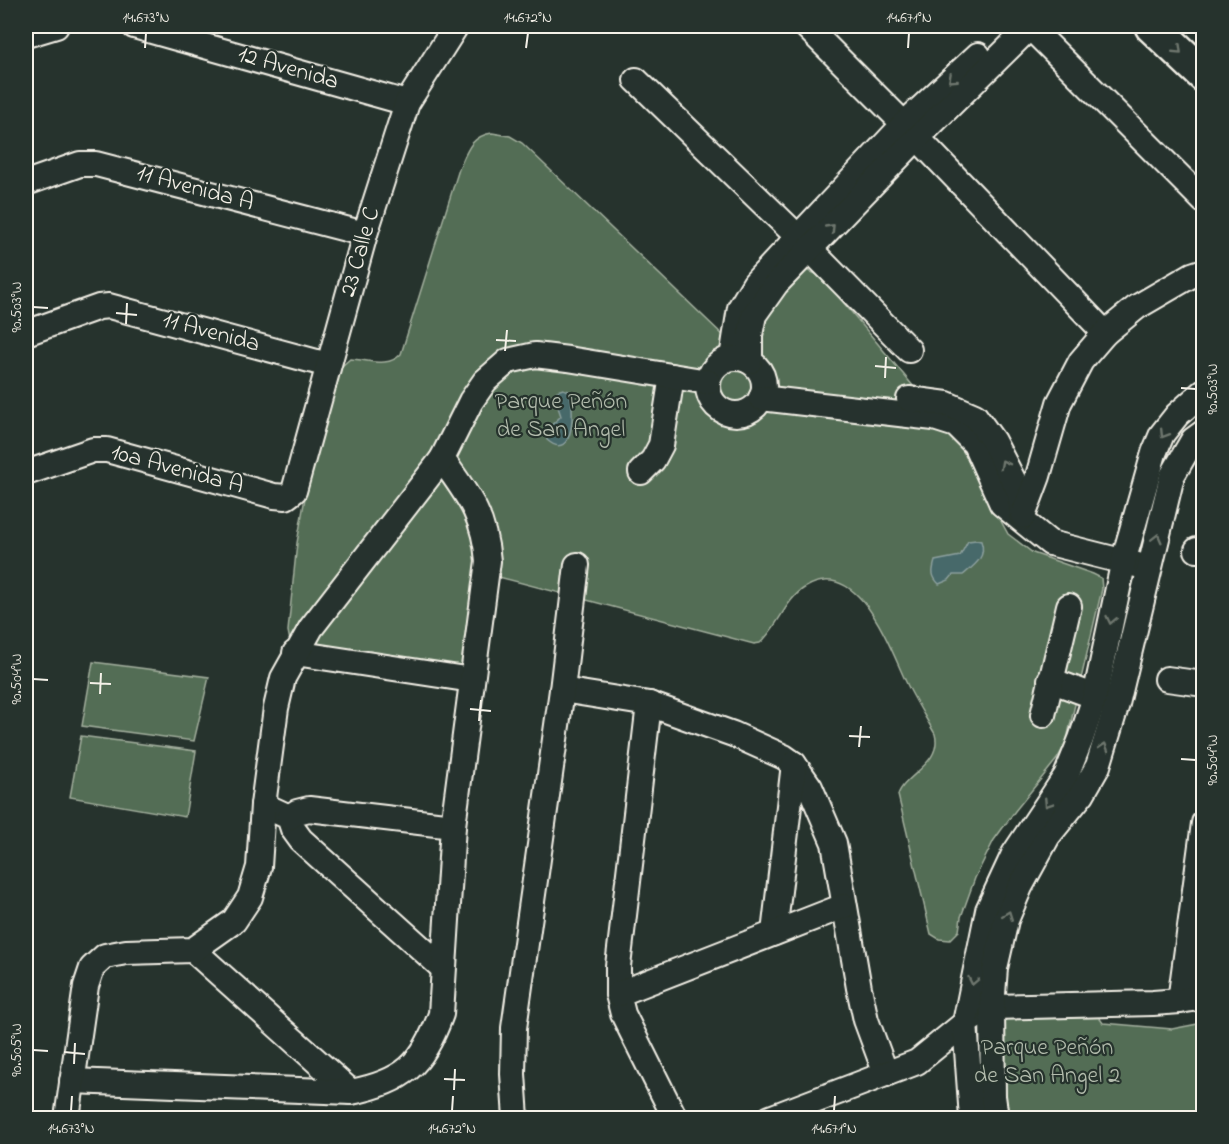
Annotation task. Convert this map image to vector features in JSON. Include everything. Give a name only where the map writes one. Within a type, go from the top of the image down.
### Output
[{"type":"street","points":[[26,35],[56,26]]},
{"type":"street","name":"12 Avenida","points":[[134,26],[407,103]]},
{"type":"street","name":"23 Calle C","points":[[294,490],[365,234],[407,103],[456,26]]},
{"type":"street","points":[[806,26],[1105,333]]},
{"type":"street","points":[[741,359],[750,335],[754,315],[804,243],[910,131],[1023,26],[1203,201]]},
{"type":"street","points":[[1152,26],[1203,75]]},
{"type":"street","points":[[636,80],[804,243],[909,351]]},
{"type":"street","name":"11 Avenida A","points":[[26,183],[80,164],[96,164],[365,234]]},
{"type":"street","points":[[1022,518],[1038,476],[1059,403],[1081,362],[1105,333],[1137,307],[1203,271]]},
{"type":"street","name":"11 Avenida","points":[[26,333],[99,307],[109,306],[328,365]]},
{"type":"street","points":[[67,1119],[86,986],[92,968],[105,956],[126,952],[193,950],[234,921],[250,897],[259,867],[263,805],[282,678],[311,628],[442,459],[471,401],[485,381],[508,361],[535,355],[708,382]]},
{"type":"street","points":[[741,359],[759,371],[763,391],[751,410],[735,414],[720,410],[710,398],[708,382],[712,370],[721,362],[741,359]]},
{"type":"street","points":[[641,472],[653,460],[661,445],[672,376]]},
{"type":"street","points":[[763,391],[947,404],[975,416],[993,441],[1020,493],[1022,518],[1030,528],[1050,543],[1150,569]]},
{"type":"street","points":[[972,1119],[965,1023],[988,910],[1014,854],[1066,776],[1081,739],[1095,697],[1124,561],[1154,453],[1162,434],[1177,415],[1203,391]]},
{"type":"street","points":[[996,1119],[993,1096],[992,1007],[995,968],[1006,920],[1020,887],[1048,836],[1082,794],[1098,766],[1117,704],[1172,476],[1193,440],[1203,432]]},
{"type":"street","name":"10a Avenida A","points":[[26,473],[93,450],[107,450],[274,496],[286,497],[294,490]]},
{"type":"street","points":[[72,1081],[351,1092],[378,1087],[404,1073],[419,1060],[432,1038],[441,1014],[453,825],[488,561],[486,538],[472,503],[442,459]]},
{"type":"street","points":[[516,1119],[513,1074],[514,1028],[562,690],[577,565]]},
{"type":"street","points":[[1042,715],[1069,606]]},
{"type":"street","points":[[295,653],[472,680]]},
{"type":"street","points":[[1167,679],[1203,684]]},
{"type":"street","points":[[1050,680],[1117,704]]},
{"type":"street","points":[[562,690],[649,704],[733,734],[784,757],[794,764],[810,787],[834,843],[866,1020],[886,1074]]},
{"type":"street","points":[[649,704],[618,966],[618,994],[623,1014],[675,1119]]},
{"type":"street","points":[[774,933],[794,764]]},
{"type":"street","points":[[263,805],[289,817],[293,829],[301,840],[443,968]]},
{"type":"street","points":[[289,817],[309,809],[453,825]]},
{"type":"street","points":[[1180,1001],[1203,823]]},
{"type":"street","points":[[618,994],[844,906]]},
{"type":"street","points":[[193,950],[351,1092]]},
{"type":"street","points":[[771,1119],[917,1062],[965,1023],[992,1007],[1180,1001],[1203,997]]},
{"type":"green space","name":"Parque Peñón de San Angel","points":[[492,133],[510,136],[522,143],[725,337],[768,308],[804,269],[816,274],[833,290],[954,435],[1008,534],[1033,553],[1101,578],[1102,589],[1066,743],[1057,759],[994,840],[975,878],[961,917],[959,931],[950,940],[939,939],[931,934],[898,795],[907,781],[922,768],[933,753],[936,744],[935,734],[871,612],[858,595],[842,584],[825,581],[806,587],[792,599],[766,637],[760,643],[754,644],[499,577],[496,578],[476,668],[291,646],[288,631],[297,543],[306,492],[337,377],[342,366],[350,359],[383,362],[396,359],[401,354],[459,169],[467,150],[474,141]]},
{"type":"green space","points":[[93,662],[209,677],[194,741],[82,726]]},
{"type":"green space","points":[[81,736],[196,751],[185,817],[70,797]]},
{"type":"green space","name":"Parque Peñón de San Angel 2","points":[[997,1007],[1098,1016],[1103,1023],[1172,1029],[1203,1023],[1203,1118],[999,1118]]},
{"type":"water","points":[[563,389],[569,391],[571,398],[571,430],[568,439],[563,444],[556,445],[547,440],[547,435],[550,426],[561,416],[555,398],[557,391]]},
{"type":"water","points":[[968,541],[981,541],[982,552],[976,564],[963,575],[953,575],[949,580],[939,584],[933,573],[935,561],[960,556]]}]
